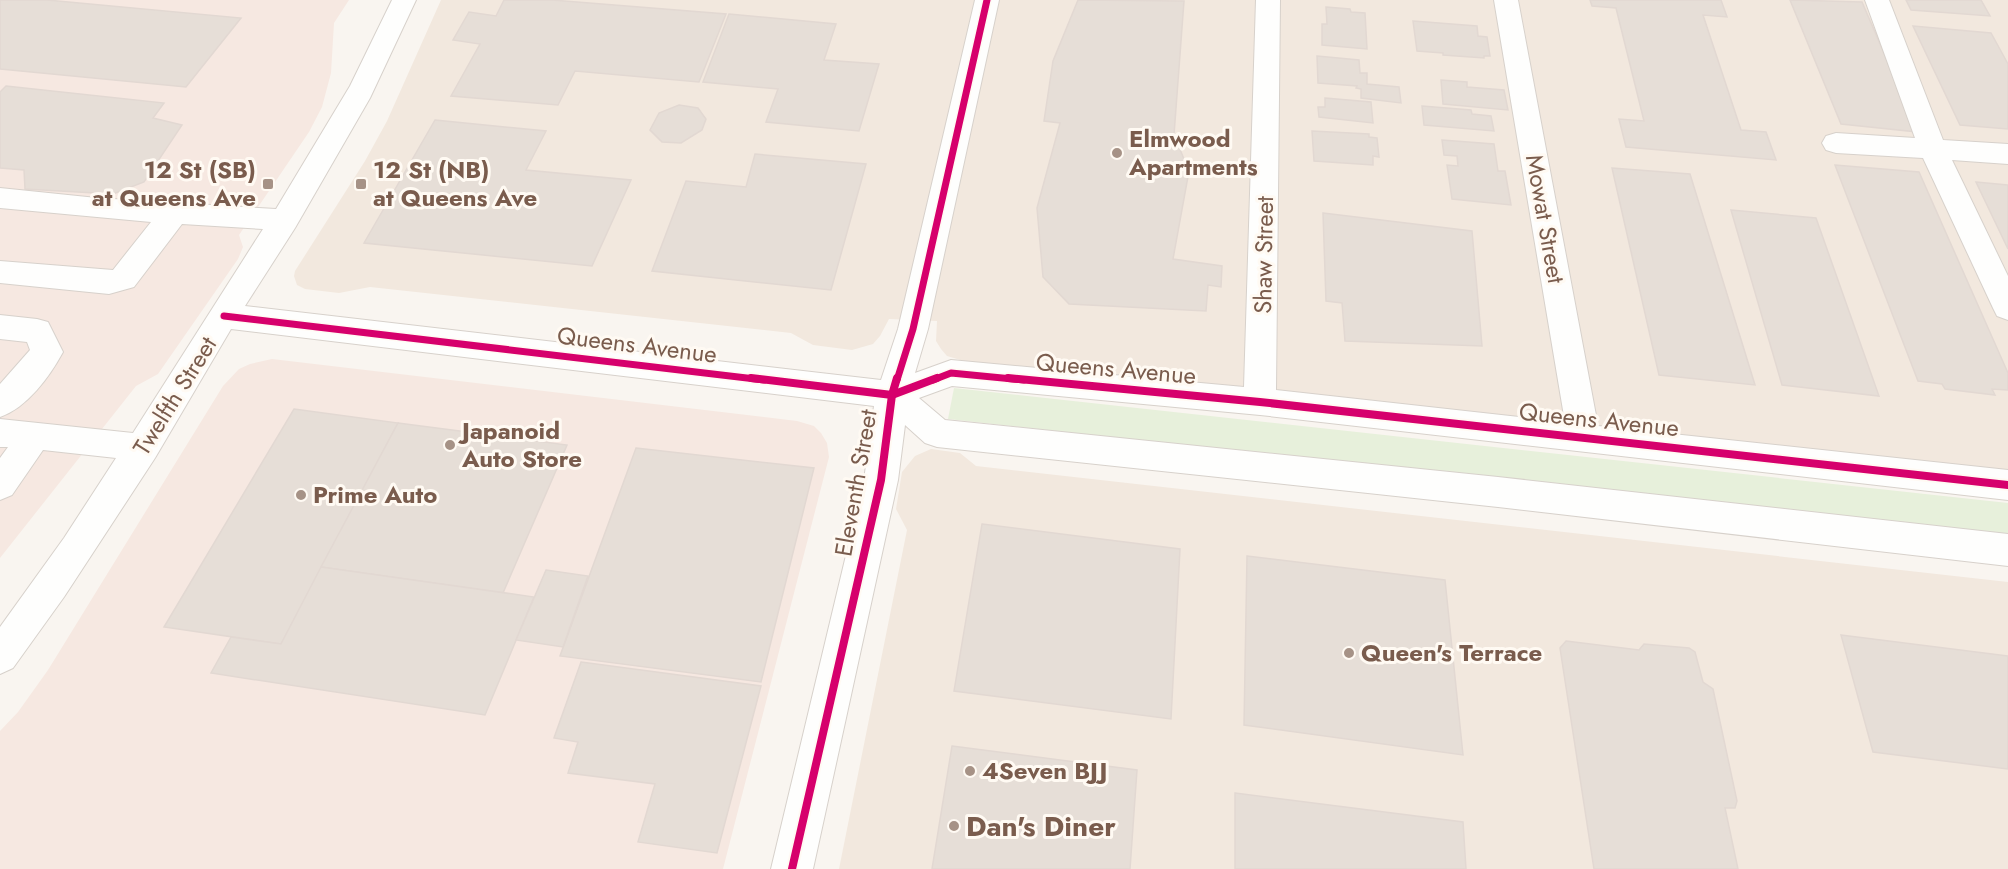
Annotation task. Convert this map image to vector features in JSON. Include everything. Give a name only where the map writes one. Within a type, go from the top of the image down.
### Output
[{"type":"street","name":"Twelfth Street","points":[[0,656],[36,610],[143,448],[285,220],[358,96],[404,0]]},
{"type":"street","name":"Eleventh Street","points":[[792,869],[881,480],[892,395],[913,329],[987,0]]},
{"type":"street","name":"Shaw Street","points":[[1260,402],[1268,0]]},
{"type":"street","name":"Mowat Street","points":[[1506,0],[1584,438]]},
{"type":"street","points":[[1878,0],[1932,148],[2008,308]]},
{"type":"street","points":[[1836,143],[2008,154]]},
{"type":"street","points":[[0,198],[285,220]]},
{"type":"street","points":[[0,272],[109,282],[123,279],[174,213]]},
{"type":"street","name":"Queens Avenue","points":[[224,316],[892,395],[951,373],[1260,402],[2008,485]]},
{"type":"street","points":[[0,327],[37,331],[47,352],[21,386],[0,404]]},
{"type":"street","points":[[892,395],[937,434],[1498,492],[2008,550]]},
{"type":"street","points":[[0,433],[86,440],[143,448]]},
{"type":"street","points":[[0,485],[35,436]]},
{"type":"shaded area","points":[[0,0],[349,0],[334,23],[331,73],[322,107],[309,132],[239,235],[243,247],[238,259],[158,374],[136,386],[0,558]]},
{"type":"shaded area","points":[[441,0],[2008,0],[2008,470],[964,361],[947,356],[941,349],[936,341],[937,321],[889,319],[873,344],[852,350],[813,345],[791,333],[370,287],[339,293],[305,289],[297,285],[295,271],[365,161],[387,121]]},
{"type":"shaded area","points":[[272,359],[797,421],[814,426],[821,433],[827,443],[829,457],[723,869],[0,869],[0,731],[18,712],[48,670],[223,386],[239,369]]},
{"type":"shaded area","points":[[931,449],[960,453],[976,466],[2008,582],[2008,869],[839,869],[907,530],[896,509],[902,472],[915,456]]},
{"type":"green space","points":[[954,388],[2008,503],[2008,536],[948,419]]},
{"type":"building","points":[[0,0],[47,0],[241,18],[186,87],[0,69]]},
{"type":"building","points":[[504,0],[552,0],[726,14],[699,82],[575,71],[558,105],[451,96],[480,44],[453,40],[469,12],[496,16]]},
{"type":"building","name":"Elmwood Apartments","points":[[1078,0],[1184,1],[1174,135],[1189,171],[1173,259],[1222,266],[1221,287],[1208,285],[1206,311],[1069,304],[1043,277],[1037,208],[1060,123],[1044,121],[1053,61]]},
{"type":"building","points":[[1590,0],[1721,0],[1727,17],[1703,15],[1741,130],[1766,132],[1776,160],[1626,147],[1619,119],[1644,121],[1616,8],[1592,6]]},
{"type":"building","points":[[1790,0],[1862,2],[1918,132],[1841,124]]},
{"type":"building","points":[[1906,0],[1981,0],[1990,16],[1911,10]]},
{"type":"building","points":[[1326,7],[1365,13],[1367,49],[1322,45],[1322,24],[1327,24]]},
{"type":"building","points":[[729,14],[836,24],[824,60],[879,64],[859,131],[766,122],[778,89],[703,82]]},
{"type":"building","points":[[1413,21],[1477,26],[1478,36],[1487,37],[1490,56],[1484,56],[1484,58],[1417,51]]},
{"type":"building","points":[[1913,26],[1991,33],[2008,64],[2008,129],[1960,125]]},
{"type":"building","points":[[1317,56],[1359,60],[1360,73],[1367,73],[1367,84],[1399,87],[1401,103],[1361,98],[1361,89],[1356,88],[1357,86],[1318,83]]},
{"type":"building","points":[[1441,80],[1467,82],[1467,87],[1504,90],[1508,110],[1443,104]]},
{"type":"building","points":[[6,86],[164,103],[153,118],[182,125],[144,182],[113,194],[25,189],[24,170],[0,168],[0,92]]},
{"type":"building","points":[[1325,98],[1371,102],[1373,123],[1319,117],[1318,107],[1325,107]]},
{"type":"building","points":[[679,105],[698,108],[706,119],[702,130],[681,143],[662,142],[650,130],[659,113]]},
{"type":"building","points":[[1422,106],[1471,110],[1472,114],[1491,116],[1494,131],[1424,125]]},
{"type":"building","points":[[435,120],[546,131],[526,170],[631,180],[592,266],[364,243]]},
{"type":"building","points":[[1312,131],[1369,134],[1369,137],[1377,138],[1379,157],[1373,156],[1373,165],[1314,161]]},
{"type":"building","points":[[1442,140],[1494,144],[1498,171],[1505,171],[1511,205],[1452,199],[1447,165],[1458,166],[1457,156],[1444,155]]},
{"type":"building","points":[[755,154],[866,164],[831,290],[652,271],[686,181],[746,187]]},
{"type":"building","points":[[1835,165],[1919,172],[2008,373],[2008,390],[1992,389],[1995,395],[1945,389],[1942,384],[1918,381]]},
{"type":"building","points":[[1612,168],[1690,174],[1755,385],[1659,375]]},
{"type":"building","points":[[1976,182],[2008,185],[2008,249]]},
{"type":"building","points":[[1731,210],[1816,218],[1879,396],[1782,385]]},
{"type":"building","points":[[1323,213],[1472,231],[1482,346],[1345,341],[1342,303],[1326,301]]},
{"type":"building","name":"Prime Auto","points":[[294,409],[398,423],[281,644],[164,627]]},
{"type":"building","points":[[398,423],[567,445],[503,593],[321,567]]},
{"type":"building","points":[[636,448],[814,468],[761,682],[560,656]]},
{"type":"building","points":[[982,524],[1180,549],[1171,719],[954,691]]},
{"type":"building","name":"Queen's Terrace","points":[[1247,556],[1445,580],[1463,755],[1244,725]]},
{"type":"building","points":[[321,567],[534,597],[485,715],[211,673],[231,637],[281,644]]},
{"type":"building","points":[[546,570],[588,576],[563,647],[516,640]]},
{"type":"building","points":[[1841,635],[2008,656],[2008,769],[1873,752]]},
{"type":"building","points":[[1566,641],[1639,650],[1644,644],[1689,648],[1695,652],[1703,682],[1713,689],[1737,801],[1735,808],[1725,808],[1738,869],[1594,869],[1560,648]]},
{"type":"building","points":[[581,662],[761,686],[717,853],[638,842],[655,784],[568,773],[578,742],[554,738]]},
{"type":"building","points":[[952,746],[1137,770],[1130,869],[932,869]]},
{"type":"building","points":[[1235,793],[1463,822],[1466,869],[1235,869]]},
{"type":"cycle path","points":[[792,869],[881,480],[892,395],[913,329],[987,0]]},
{"type":"cycle path","points":[[224,316],[892,395],[951,373],[1260,402],[2008,485]]},
{"type":"place","name":"Elmwood Apartments","points":[[1117,153]]},
{"type":"place","name":"12 St (SB) at Queens Ave","points":[[268,184]]},
{"type":"place","name":"12 St (NB) at Queens Ave","points":[[361,184]]},
{"type":"place","name":"Japanoid Auto Store","points":[[450,445]]},
{"type":"place","name":"Prime Auto","points":[[301,495]]},
{"type":"place","name":"Queen's Terrace","points":[[1349,653]]},
{"type":"place","name":"4Seven BJJ","points":[[970,771]]},
{"type":"place","name":"Dan's Diner","points":[[954,826]]}]
